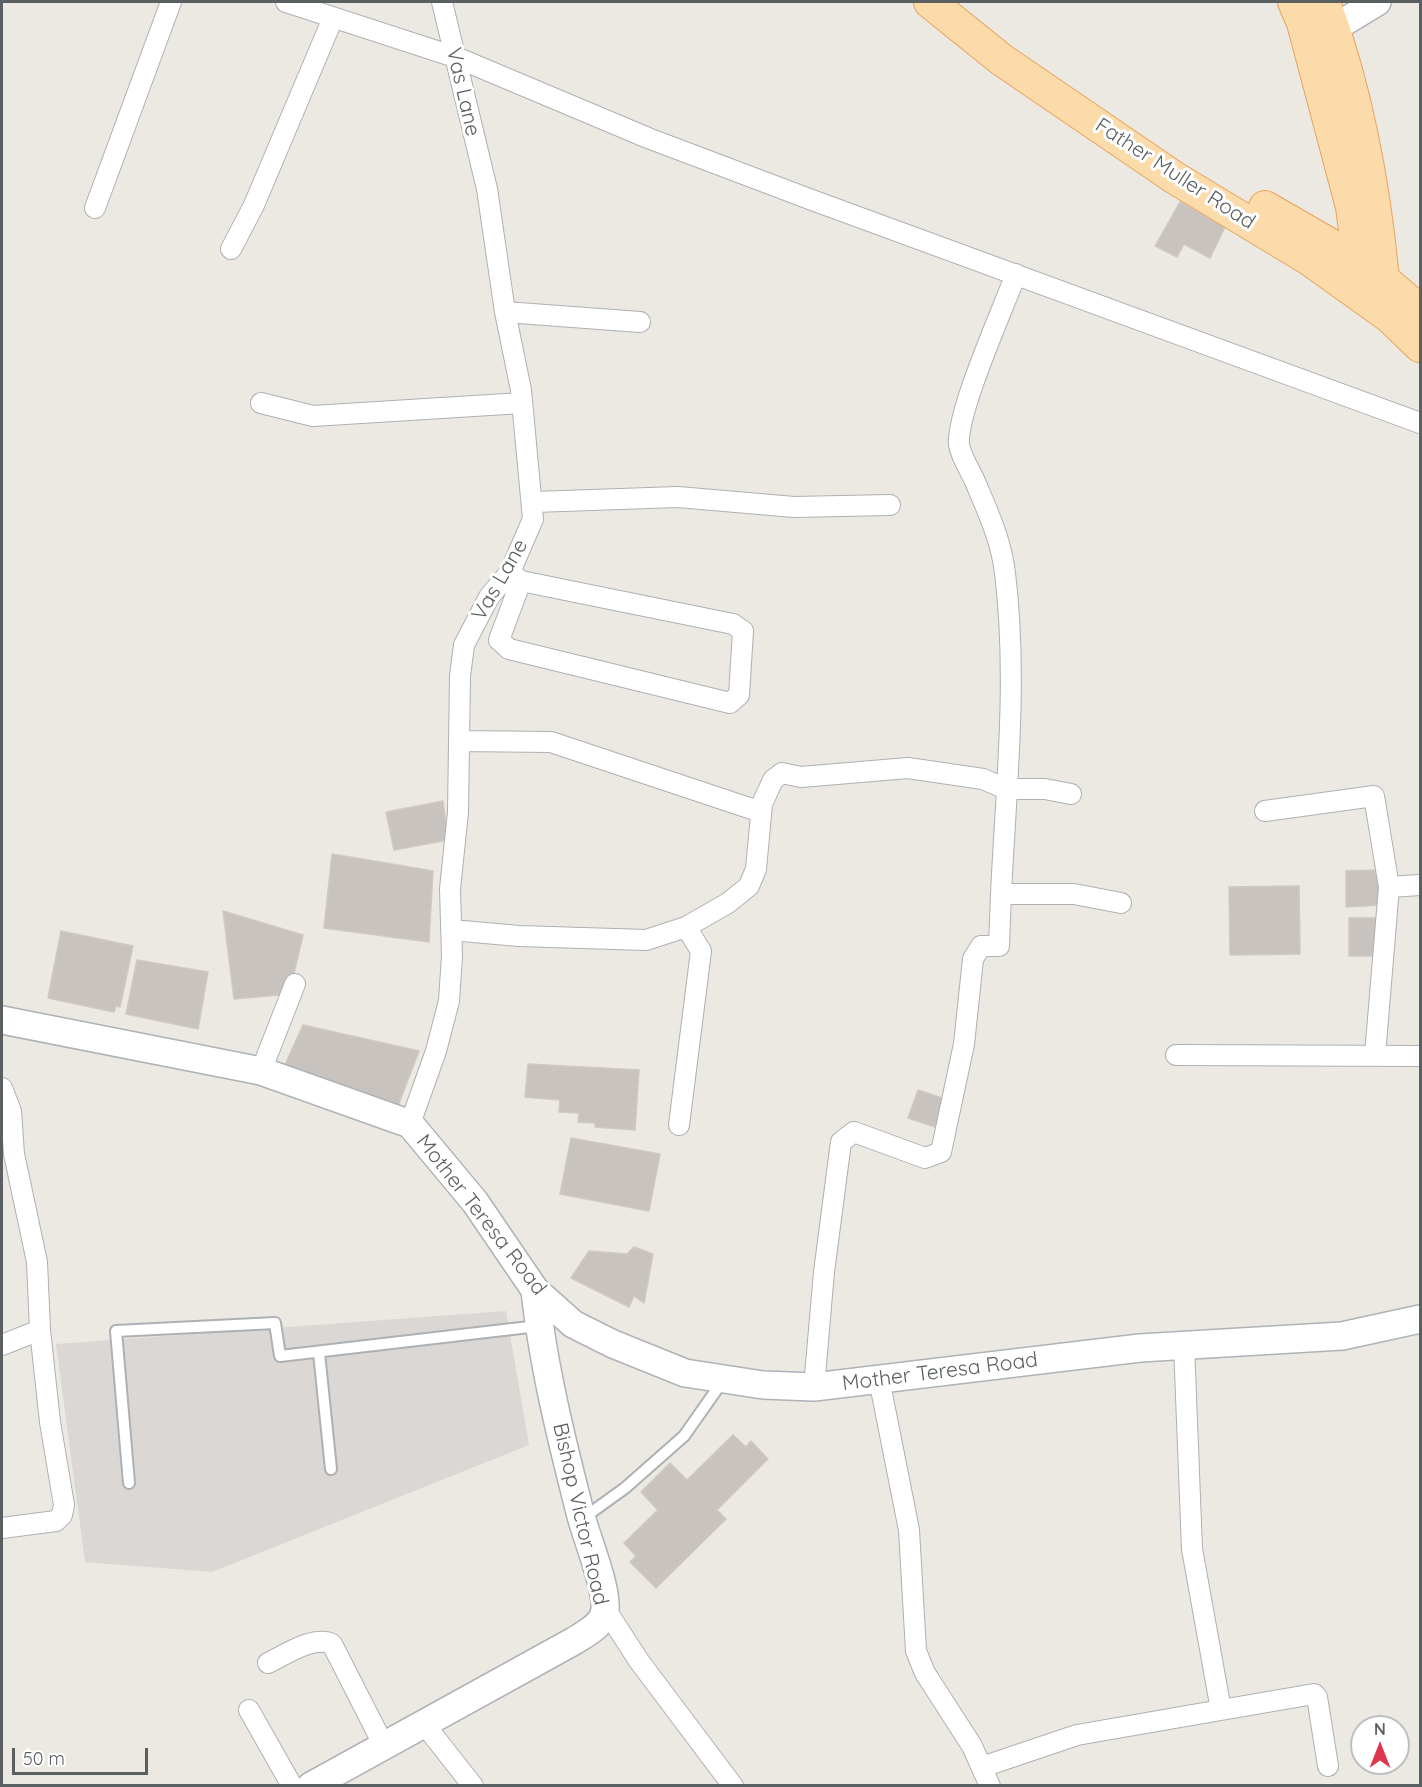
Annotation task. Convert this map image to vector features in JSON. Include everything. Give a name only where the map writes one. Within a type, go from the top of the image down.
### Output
[{"type":"main road","name":"Father Muller Road","points":[[930,2],[1002,60],[1175,178],[1310,259],[1362,280],[1390,317],[1420,344]]},
{"type":"main road","points":[[962,2],[1033,62],[1151,138],[1362,280],[1420,311]]},
{"type":"main road","points":[[1294,2],[1321,21],[1369,162],[1362,280]]},
{"type":"main road","points":[[1321,21],[1377,2]]},
{"type":"main road","name":"Mother Teresa Road","points":[[2,1020],[261,1071],[410,1124],[475,1202],[535,1290],[573,1324],[613,1344],[685,1373],[763,1385],[814,1387],[1140,1348],[1342,1335],[1420,1319]]},
{"type":"main road","name":"Bishop Victor Road","points":[[311,1785],[574,1641],[599,1624],[606,1610],[597,1568],[582,1519],[539,1326],[535,1290]]},
{"type":"street","points":[[95,208],[171,2]]},
{"type":"street","points":[[286,2],[458,58],[648,138],[1420,423]]},
{"type":"street","name":"Vas Lane","points":[[410,1124],[436,1051],[449,1001],[450,889],[458,812],[464,645],[489,597],[515,577],[533,519],[534,502],[522,404],[505,312],[487,189],[458,58],[442,2]]},
{"type":"street","points":[[231,249],[254,205],[333,18]]},
{"type":"street","points":[[814,1387],[824,1272],[841,1142],[854,1132],[925,1158],[941,1152],[964,1044],[973,959],[981,946],[999,946],[1006,789],[1011,752],[1012,668],[1005,572],[998,534],[959,446],[962,418],[1016,274]]},
{"type":"street","points":[[505,312],[640,322]]},
{"type":"street","points":[[261,403],[313,416],[522,404]]},
{"type":"street","points":[[534,502],[678,497],[794,507],[890,505]]},
{"type":"street","points":[[515,577],[734,624],[743,631],[739,695],[730,703],[509,650],[500,640],[515,577]]},
{"type":"street","points":[[459,741],[551,742],[761,812]]},
{"type":"street","points":[[451,930],[519,936],[646,940],[686,927],[728,903],[749,886],[756,869],[761,812],[768,788],[772,780],[782,774],[801,777],[908,768],[983,779],[1006,789],[1045,789],[1071,794]]},
{"type":"street","points":[[1265,811],[1374,796],[1389,887],[1376,1055]]},
{"type":"street","points":[[1389,887],[1420,885]]},
{"type":"street","points":[[1001,894],[1074,894],[1121,903]]},
{"type":"street","points":[[679,1125],[700,951],[686,927]]},
{"type":"street","points":[[261,1071],[295,984]]},
{"type":"street","points":[[1176,1055],[1420,1056]]},
{"type":"street","points":[[2,1088],[11,1111],[8,1154],[37,1262],[40,1330],[50,1422],[64,1505],[62,1515],[56,1521],[2,1528]]},
{"type":"street","points":[[2,1345],[40,1330]]},
{"type":"street","points":[[1184,1345],[1192,1549],[1221,1710]]},
{"type":"street","points":[[879,1379],[909,1530],[916,1651],[925,1673],[963,1730],[990,1785]]},
{"type":"street","points":[[606,1610],[639,1661],[733,1785]]},
{"type":"street","points":[[268,1663],[314,1642],[325,1640],[332,1644],[384,1746]]},
{"type":"street","points":[[982,1767],[1077,1735],[1314,1694],[1317,1697],[1328,1766]]},
{"type":"street","points":[[249,1710],[292,1785]]},
{"type":"street","points":[[424,1725],[473,1785]]},
{"type":"lane","points":[[129,1483],[116,1331],[275,1323],[280,1356],[539,1326]]},
{"type":"lane","points":[[319,1353],[331,1469]]},
{"type":"lane","points":[[582,1519],[625,1488],[684,1436],[724,1379]]},
{"type":"shaded area","points":[[506,1311],[529,1445],[212,1572],[85,1562],[56,1344]]},
{"type":"building","points":[[1180,202],[1225,227],[1210,258],[1184,244],[1177,257],[1155,246]]},
{"type":"building","points":[[443,801],[448,840],[394,850],[386,812]]},
{"type":"building","points":[[332,854],[433,871],[429,942],[324,928]]},
{"type":"building","points":[[1378,870],[1381,905],[1346,907],[1346,871]]},
{"type":"building","points":[[1299,886],[1300,954],[1230,955],[1229,887]]},
{"type":"building","points":[[223,911],[303,935],[289,994],[234,999]]},
{"type":"building","points":[[1349,918],[1381,918],[1381,956],[1349,956]]},
{"type":"building","points":[[61,931],[133,946],[120,1007],[116,1006],[114,1012],[48,998]]},
{"type":"building","points":[[137,960],[208,972],[198,1029],[126,1014]]},
{"type":"building","points":[[303,1025],[419,1051],[398,1106],[284,1067]]},
{"type":"building","points":[[528,1064],[639,1070],[635,1130],[595,1127],[595,1123],[578,1122],[579,1113],[559,1112],[560,1100],[525,1097]]},
{"type":"building","points":[[918,1090],[951,1101],[941,1129],[908,1118]]},
{"type":"building","points":[[571,1138],[660,1154],[649,1211],[560,1194]]},
{"type":"building","points":[[634,1247],[653,1254],[644,1303],[634,1296],[629,1307],[571,1278],[589,1251],[627,1254]]},
{"type":"building","points":[[733,1435],[746,1447],[751,1441],[768,1459],[717,1510],[726,1519],[656,1588],[630,1562],[636,1556],[624,1543],[658,1510],[641,1492],[670,1463],[687,1480]]}]
